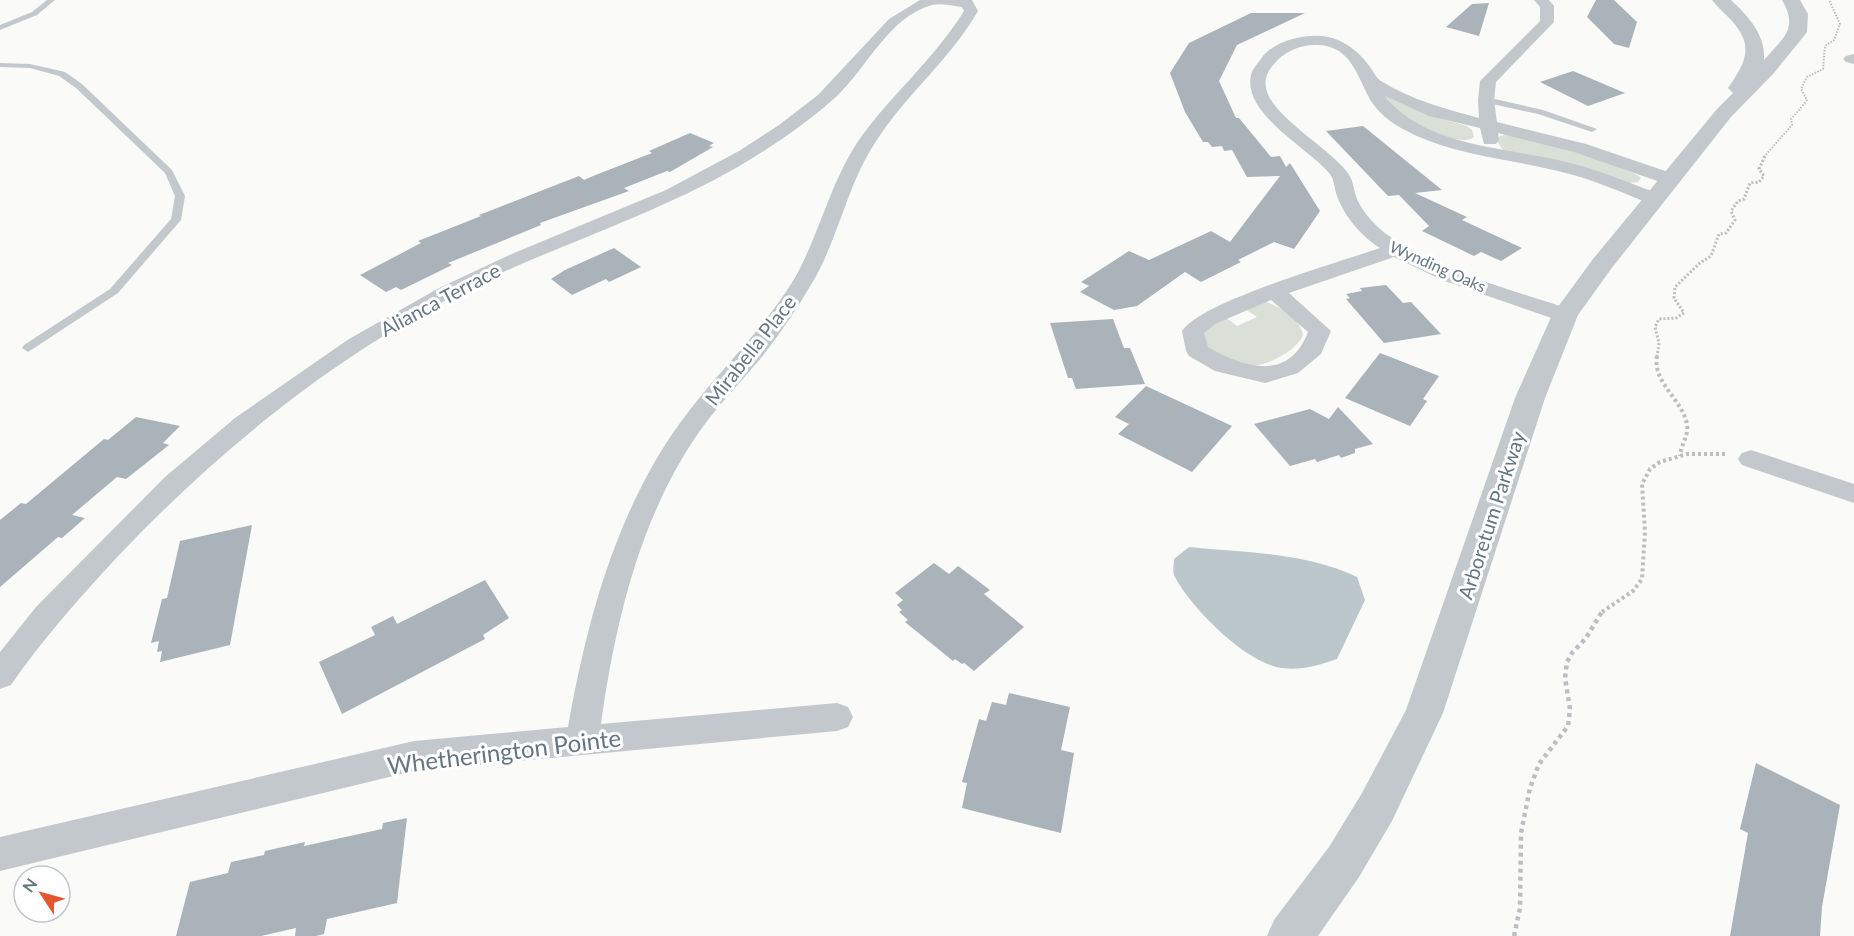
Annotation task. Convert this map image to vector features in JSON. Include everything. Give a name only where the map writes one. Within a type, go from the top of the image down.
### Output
[{"type":"street","name":"Alianca Terrace","points":[[0,676],[46,614],[139,519],[215,447],[280,397],[377,331],[447,292],[531,252],[657,201],[727,166],[796,121],[824,99],[849,75],[885,29],[903,13],[916,5],[934,0],[951,0]]},
{"type":"street","name":"Mirabella Place","points":[[582,741],[600,636],[621,561],[654,487],[687,432],[716,393],[760,343],[804,279],[826,238],[846,180],[866,141],[964,24],[971,11],[966,3],[951,0]]},
{"type":"street","points":[[1491,152],[1486,100],[1488,81],[1547,22],[1547,6],[1541,0]]},
{"type":"street","name":"Arboretum Parkway","points":[[1721,0],[1740,18],[1752,38],[1755,60],[1724,113]]},
{"type":"street","name":"Arboretum Parkway","points":[[1290,936],[1344,862],[1377,807],[1424,713],[1530,398],[1565,315],[1724,113],[1766,70],[1798,32],[1799,14],[1791,0]]},
{"type":"street","name":"Wynding Oaks","points":[[1565,315],[1450,274],[1383,241],[1360,219],[1347,197],[1342,176],[1326,158],[1267,107],[1260,98],[1259,72],[1263,64],[1286,46],[1308,40],[1324,41],[1349,50],[1372,82],[1379,100],[1404,123],[1444,140],[1662,189]]},
{"type":"street","name":"Wynding Oaks","points":[[1372,82],[1413,104],[1452,117],[1580,148],[1662,189]]},
{"type":"street","points":[[1274,291],[1320,331],[1313,349],[1290,368],[1265,376],[1223,366],[1197,351],[1193,331],[1207,319],[1274,291],[1397,249]]},
{"type":"street","points":[[1751,459],[1854,494]]},
{"type":"street","name":"Whetherington Pointe","points":[[0,854],[414,756],[837,717]]},
{"type":"lane","points":[[0,28],[35,13],[51,0]]},
{"type":"lane","points":[[0,65],[30,66],[62,74],[80,86],[169,172],[180,196],[176,220],[114,291],[28,348]]},
{"type":"lane","points":[[1486,100],[1540,112],[1592,129]]},
{"type":"path","points":[[1680,456],[1680,446],[1687,434],[1686,426],[1676,401],[1660,379],[1656,364],[1659,344],[1655,327],[1659,319],[1674,319],[1681,317],[1684,313],[1674,298],[1676,287],[1687,281],[1690,273],[1702,259],[1711,256],[1715,240],[1732,226],[1735,220],[1731,211],[1733,207],[1744,199],[1750,183],[1759,182],[1764,176],[1759,169],[1761,163],[1779,137],[1792,125],[1791,119],[1799,114],[1807,100],[1801,86],[1807,76],[1819,73],[1822,69],[1825,46],[1832,43],[1840,24],[1829,0]]},
{"type":"path","points":[[1514,936],[1520,876],[1522,820],[1536,770],[1566,730],[1570,720],[1570,701],[1563,681],[1566,669],[1572,653],[1587,638],[1600,614],[1607,607],[1626,597],[1640,583],[1644,564],[1642,544],[1645,528],[1641,494],[1645,473],[1657,462],[1709,451],[1751,459]]},
{"type":"shaded area","points":[[1382,94],[1425,114],[1467,126],[1472,130],[1474,137],[1461,140],[1422,128],[1405,117]]},
{"type":"shaded area","points":[[1504,135],[1575,152],[1617,166],[1641,178],[1638,182],[1630,183],[1503,150],[1498,143],[1498,137]]},
{"type":"shaded area","points":[[1262,301],[1281,309],[1298,323],[1303,335],[1294,347],[1271,361],[1254,366],[1238,364],[1211,352],[1201,335],[1224,316],[1237,326],[1257,317],[1244,308]]},
{"type":"shaded area","points":[[1189,547],[1296,558],[1357,577],[1365,600],[1337,659],[1303,668],[1289,669],[1268,664],[1237,646],[1221,633],[1194,604],[1174,575],[1174,559]]},
{"type":"building","points":[[1596,0],[1614,0],[1637,22],[1629,48],[1614,44],[1587,17]]},
{"type":"building","points":[[1489,3],[1479,36],[1446,27],[1472,4]]},
{"type":"building","points":[[1251,13],[1305,13],[1237,45],[1219,81],[1236,118],[1239,118],[1271,157],[1280,156],[1286,167],[1290,163],[1320,211],[1294,249],[1274,242],[1201,282],[1185,272],[1137,306],[1114,310],[1080,292],[1089,286],[1081,282],[1129,251],[1149,260],[1211,231],[1230,242],[1280,176],[1247,177],[1232,150],[1224,151],[1222,146],[1212,147],[1208,142],[1203,142],[1185,112],[1170,73],[1189,43]]},
{"type":"building","points":[[1573,71],[1625,93],[1588,106],[1540,82]]},
{"type":"building","points":[[1363,126],[1442,190],[1415,193],[1467,217],[1462,220],[1522,248],[1501,261],[1481,252],[1474,256],[1422,231],[1429,226],[1399,195],[1388,196],[1326,131]]},
{"type":"building","points":[[690,133],[714,143],[709,146],[713,147],[670,172],[667,171],[624,188],[629,191],[540,223],[541,225],[448,263],[452,265],[401,290],[396,287],[386,292],[360,275],[421,243],[418,241],[579,176],[584,180],[652,153],[649,151]]},
{"type":"building","points":[[614,248],[641,267],[609,282],[606,279],[572,295],[551,279],[565,270]]},
{"type":"building","points":[[1386,285],[1403,303],[1411,302],[1441,334],[1384,343],[1346,299],[1350,298],[1346,294],[1362,291],[1360,288]]},
{"type":"building","points":[[1113,319],[1124,348],[1130,348],[1145,384],[1076,389],[1072,378],[1068,378],[1050,323]]},
{"type":"building","points":[[1380,353],[1439,376],[1423,399],[1427,401],[1410,426],[1345,398]]},
{"type":"building","points":[[1146,386],[1232,426],[1192,472],[1118,434],[1129,424],[1115,417]]},
{"type":"building","points":[[1338,407],[1373,444],[1355,449],[1355,453],[1341,458],[1339,455],[1317,462],[1315,459],[1290,466],[1254,424],[1310,409],[1329,419]]},
{"type":"building","points":[[136,417],[180,426],[163,443],[169,445],[126,479],[117,477],[72,515],[85,518],[62,538],[58,537],[0,587],[0,520],[21,503],[26,504],[104,439],[108,440]]},
{"type":"building","points":[[252,525],[230,645],[160,662],[162,651],[157,652],[159,641],[151,643],[162,599],[167,598],[180,541]]},
{"type":"building","points":[[934,563],[949,574],[958,566],[990,590],[984,594],[1024,627],[974,671],[964,663],[955,659],[953,661],[905,622],[908,620],[899,612],[902,610],[897,605],[903,600],[895,593]]},
{"type":"building","points":[[485,580],[509,618],[483,635],[485,639],[342,714],[319,662],[375,635],[371,627],[393,616],[397,624]]},
{"type":"building","points":[[1009,693],[1070,707],[1061,750],[1074,753],[1061,833],[962,808],[967,783],[962,782],[979,719],[986,721],[992,702],[1006,705]]},
{"type":"building","points":[[1756,763],[1840,805],[1822,907],[1820,936],[1730,936],[1748,833],[1740,829]]},
{"type":"building","points":[[407,818],[397,903],[327,919],[324,934],[316,936],[295,936],[296,928],[261,936],[176,936],[190,882],[228,873],[231,862],[264,855],[265,851],[305,842],[304,846],[382,829],[383,823]]}]
